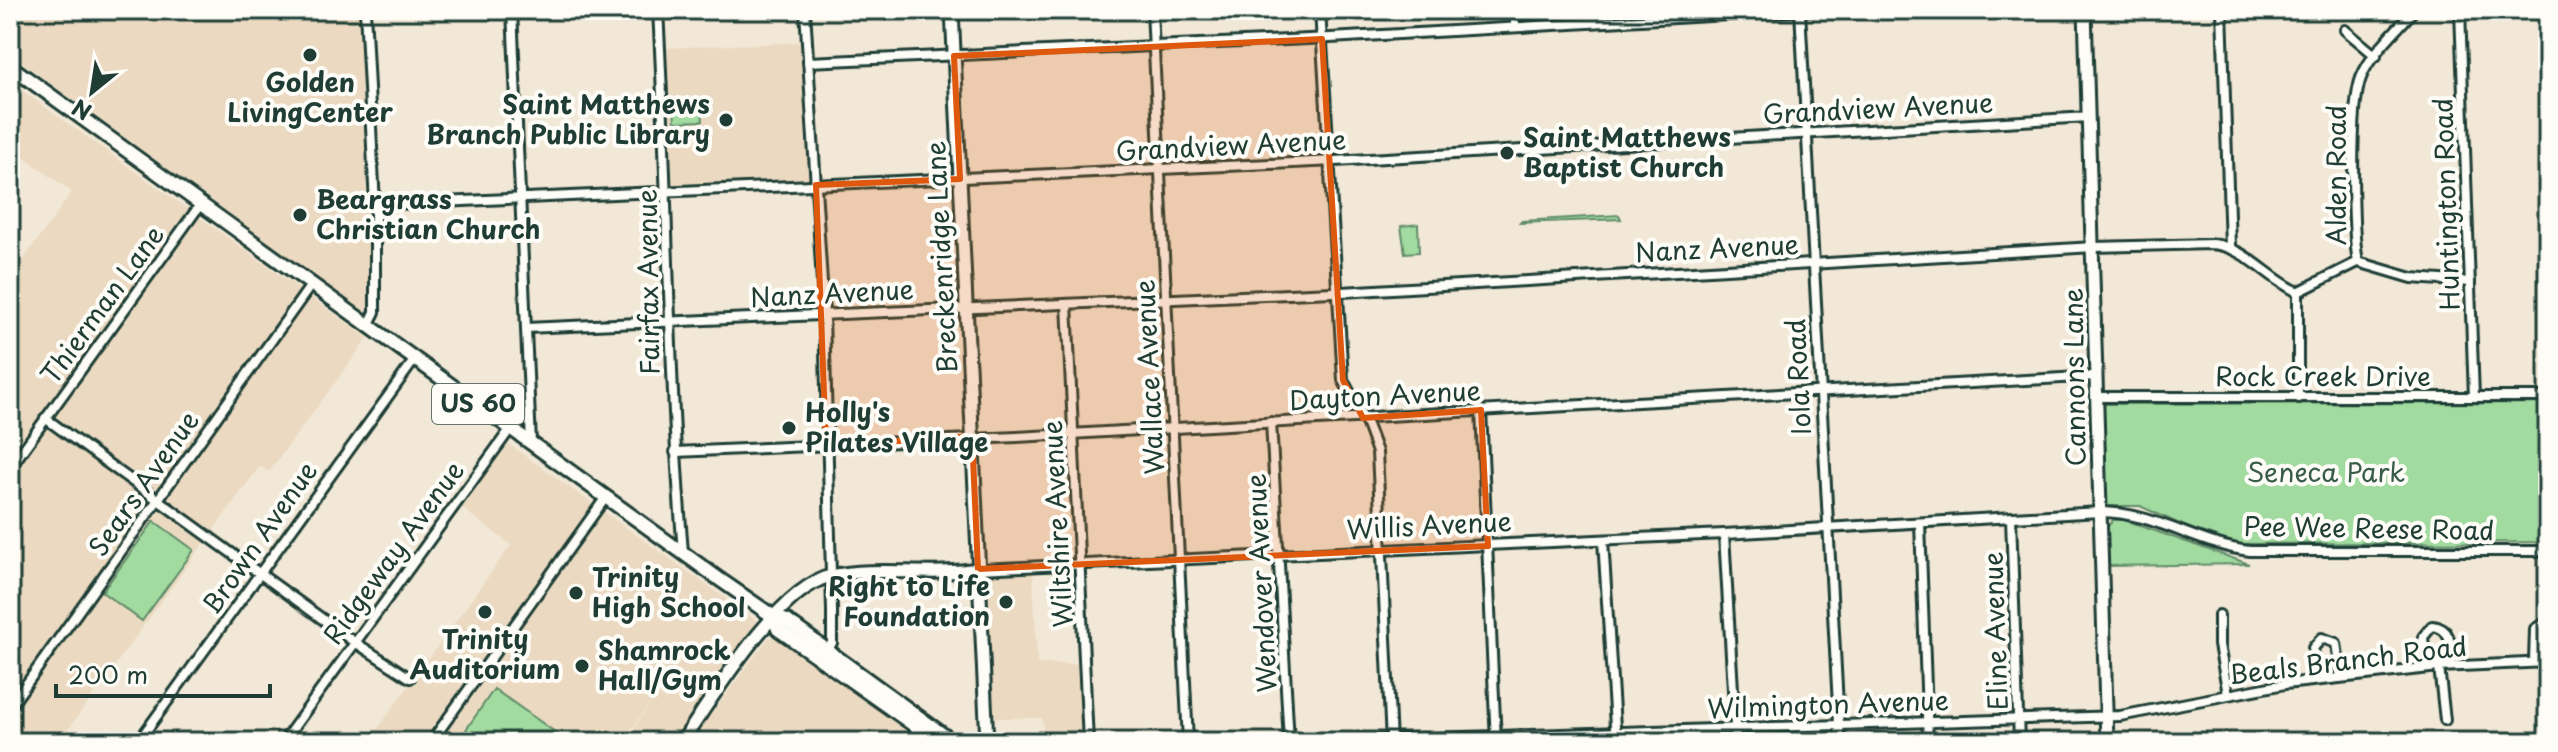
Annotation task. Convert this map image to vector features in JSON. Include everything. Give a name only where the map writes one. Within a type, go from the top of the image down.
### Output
[{"type":"main road","name":"Breckenridge Lane","points":[[952,10],[987,742]]},
{"type":"main road","name":"Cannons Lane","points":[[2085,10],[2107,742]]},
{"type":"main road","name":"US 60","points":[[10,66],[774,617]]},
{"type":"main road","name":"Willis Avenue","points":[[682,742],[784,603],[812,584],[832,576],[978,569]]},
{"type":"main road","points":[[774,617],[787,621],[953,742]]},
{"type":"main road","points":[[774,617],[778,629],[938,742]]},
{"type":"street","points":[[365,10],[375,205],[375,312],[368,326]]},
{"type":"street","points":[[512,10],[531,443]]},
{"type":"street","name":"Fairfax Avenue","points":[[658,10],[675,452],[683,552]]},
{"type":"street","points":[[805,10],[824,315],[832,576],[832,643],[827,650]]},
{"type":"street","name":"Wallace Avenue","points":[[1152,10],[1188,742]]},
{"type":"street","points":[[1320,10],[1343,380],[1377,452],[1391,740]]},
{"type":"street","points":[[1515,10],[1515,27]]},
{"type":"street","points":[[808,62],[1322,39],[1816,10]]},
{"type":"street","points":[[2222,10],[2230,246],[2281,284],[2298,292]]},
{"type":"street","name":"Alden Road","points":[[2358,262],[2354,229],[2356,108],[2360,79],[2414,10]]},
{"type":"street","name":"Huntington Road","points":[[2460,10],[2474,397]]},
{"type":"street","name":"Iola Road","points":[[1800,11],[1840,742]]},
{"type":"street","points":[[2345,30],[2376,56]]},
{"type":"street","name":"Grandview Avenue","points":[[375,205],[1327,161],[2089,117]]},
{"type":"street","name":"Thierman Lane","points":[[10,468],[200,205]]},
{"type":"street","name":"Nanz Avenue","points":[[526,328],[1337,292],[2094,247],[2230,246]]},
{"type":"street","points":[[2298,292],[2358,262],[2412,278],[2470,282]]},
{"type":"street","name":"Sears Avenue","points":[[10,707],[311,285]]},
{"type":"street","points":[[2298,292],[2298,398]]},
{"type":"street","name":"Wiltshire Avenue","points":[[1067,304],[1088,742]]},
{"type":"street","name":"Brown Avenue","points":[[138,742],[415,359]]},
{"type":"street","name":"Dayton Avenue","points":[[675,452],[1073,434],[2097,376]]},
{"type":"street","name":"Rock Creek Drive","points":[[2098,397],[2548,397]]},
{"type":"street","points":[[1481,410],[1496,739]]},
{"type":"street","points":[[45,418],[354,642],[410,678]]},
{"type":"street","name":"Wendover Avenue","points":[[1271,422],[1289,742]]},
{"type":"street","name":"Ridgeway Avenue","points":[[283,742],[511,428]]},
{"type":"street","points":[[431,742],[606,497]]},
{"type":"street","name":"Willis Avenue","points":[[978,569],[1488,546],[2100,512]]},
{"type":"street","name":"Pee Wee Reese Road","points":[[2100,512],[2141,515],[2214,544],[2250,551],[2548,551]]},
{"type":"street","name":"Eline Avenue","points":[[2011,518],[2019,742]]},
{"type":"street","points":[[1920,523],[1928,742]]},
{"type":"street","points":[[1724,534],[1736,742]]},
{"type":"street","points":[[1603,540],[1616,742]]},
{"type":"street","points":[[2219,615],[2219,645],[2228,694]]},
{"type":"street","points":[[2534,662],[2535,629],[2548,621]]},
{"type":"street","points":[[2426,668],[2423,637],[2432,626],[2448,634],[2451,666]]},
{"type":"street","points":[[2317,680],[2313,648],[2322,638],[2336,643],[2341,677]]},
{"type":"street","name":"Beals Branch Road","points":[[2107,716],[2144,713],[2228,694],[2341,677],[2451,666],[2548,662]]},
{"type":"street","points":[[2439,667],[2445,720]]},
{"type":"street","name":"Wilmington Avenue","points":[[1310,742],[1496,739],[1615,732],[2107,716]]},
{"type":"highlighted area","points":[[1322,39],[1343,380],[1363,418],[1481,410],[1488,546],[978,569],[972,436],[826,446],[816,185],[960,179],[954,56]]},
{"type":"shaded area","points":[[10,10],[360,10],[370,303],[365,312],[10,54]]},
{"type":"shaded area","points":[[803,42],[811,178],[806,182],[676,188],[670,184],[662,48]]},
{"type":"shaded area","points":[[10,82],[368,338],[269,472],[260,466],[59,742],[10,742],[10,278],[72,192],[10,147]]},
{"type":"shaded area","name":"Trinity High School","points":[[506,442],[760,623],[677,742],[624,742],[654,698],[622,742],[368,742],[511,545],[459,506]]},
{"type":"shaded area","points":[[1033,572],[1037,664],[1077,664],[1084,742],[1044,742],[1042,718],[995,718],[984,583],[989,575]]},
{"type":"shaded area","points":[[769,637],[778,638],[922,742],[690,742]]},
{"type":"green space","points":[[702,105],[703,121],[675,122],[674,107]]},
{"type":"green space","points":[[1619,215],[1621,219],[1520,223],[1522,221]]},
{"type":"green space","points":[[1418,224],[1419,252],[1405,253],[1401,226]]},
{"type":"green space","name":"Seneca Park","points":[[2548,403],[2548,542],[2238,544],[2193,530],[2140,506],[2106,506],[2103,404]]},
{"type":"green space","points":[[2113,520],[2124,520],[2249,564],[2108,566],[2106,529]]},
{"type":"green space","points":[[154,521],[194,550],[142,621],[102,592]]},
{"type":"green space","points":[[494,689],[569,742],[459,740]]},
{"type":"place","name":"Golden LivingCenter","points":[[310,55]]},
{"type":"place","name":"Saint Matthews Branch Public Library","points":[[726,120]]},
{"type":"place","name":"Saint Matthews Baptist Church","points":[[1507,153]]},
{"type":"place","name":"Beargrass Christian Church","points":[[300,215]]},
{"type":"place","name":"Holly's Pilates Village","points":[[789,428]]},
{"type":"place","name":"Trinity High School","points":[[576,593]]},
{"type":"place","name":"Right to Life Foundation","points":[[1006,602]]},
{"type":"place","name":"Trinity Auditorium","points":[[485,612]]},
{"type":"place","name":"Shamrock Hall/Gym","points":[[582,666]]}]
